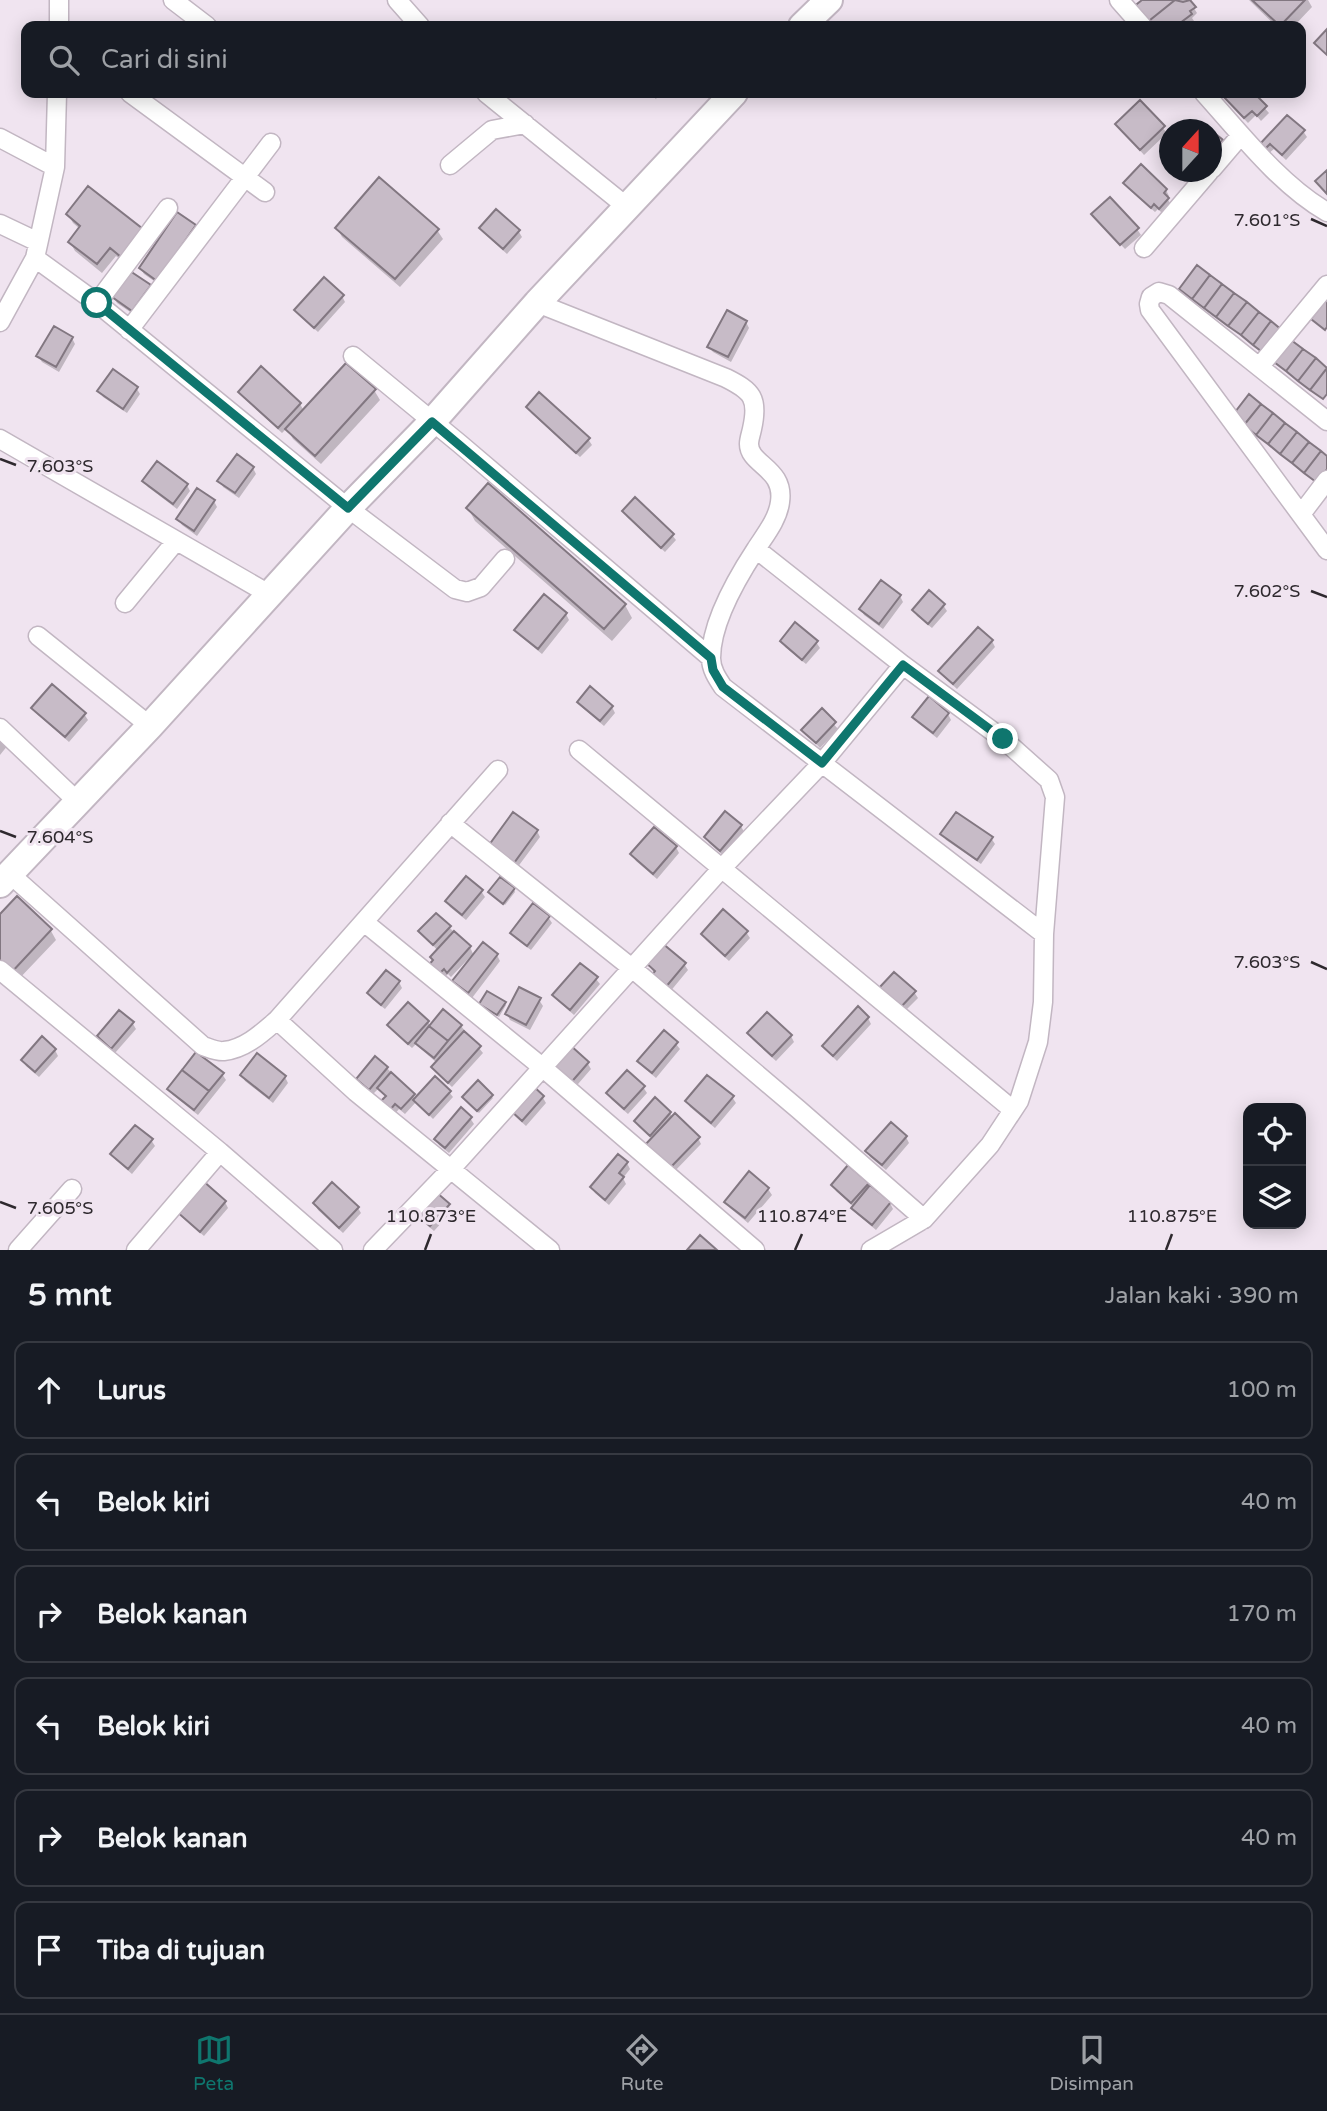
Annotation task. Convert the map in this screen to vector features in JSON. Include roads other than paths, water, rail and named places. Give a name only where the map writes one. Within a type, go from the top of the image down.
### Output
[{"type":"main road","points":[[807,21],[829,0]]},
{"type":"main road","points":[[5,879],[150,726],[348,508],[432,422],[537,303],[729,98]]},
{"type":"street","points":[[58,0],[60,21]]},
{"type":"street","points":[[173,0],[200,21]]},
{"type":"street","points":[[397,0],[416,21]]},
{"type":"street","points":[[1119,0],[1138,21]]},
{"type":"street","points":[[0,322],[37,250],[55,167],[57,98]]},
{"type":"street","points":[[137,98],[265,192]]},
{"type":"street","points":[[492,98],[627,206]]},
{"type":"street","points":[[1208,98],[1284,178],[1327,212]]},
{"type":"street","points":[[450,165],[492,130],[525,124]]},
{"type":"street","points":[[1222,156],[1241,135]]},
{"type":"street","points":[[0,138],[55,167]]},
{"type":"street","points":[[130,330],[271,144]]},
{"type":"street","points":[[1144,248],[1200,182]]},
{"type":"street","points":[[97,303],[168,208]]},
{"type":"street","points":[[0,224],[37,250],[97,303],[348,508],[455,589],[467,593],[481,587],[505,559]]},
{"type":"street","points":[[1260,366],[1327,285]]},
{"type":"street","points":[[1327,421],[1169,295],[1159,292],[1151,297],[1150,310],[1327,550]]},
{"type":"street","points":[[537,303],[726,378],[750,392],[754,417],[748,447],[753,456],[772,472],[781,487],[780,505],[722,613],[711,658],[713,670],[723,687],[1044,934]]},
{"type":"street","points":[[353,356],[711,658]]},
{"type":"street","points":[[0,439],[269,594]]},
{"type":"street","points":[[1302,513],[1327,481]]},
{"type":"street","points":[[125,603],[176,541]]},
{"type":"street","points":[[756,548],[903,665],[1003,739],[1049,780],[1055,797],[1038,1042],[1019,1101],[990,1145],[924,1219],[871,1250]]},
{"type":"street","points":[[38,636],[150,726]]},
{"type":"street","points":[[373,1250],[451,1169],[722,868],[822,763],[903,665]]},
{"type":"street","points":[[0,728],[78,802]]},
{"type":"street","points":[[579,750],[1013,1110]]},
{"type":"street","points":[[5,879],[203,1046],[223,1051],[242,1046],[258,1037],[277,1020],[498,770]]},
{"type":"street","points":[[450,823],[632,969],[924,1219]]},
{"type":"street","points":[[364,922],[755,1250]]},
{"type":"street","points":[[0,970],[220,1152],[333,1250]]},
{"type":"street","points":[[277,1020],[356,1092],[550,1250]]},
{"type":"street","points":[[136,1250],[220,1152]]},
{"type":"street","points":[[18,1250],[72,1189]]}]
